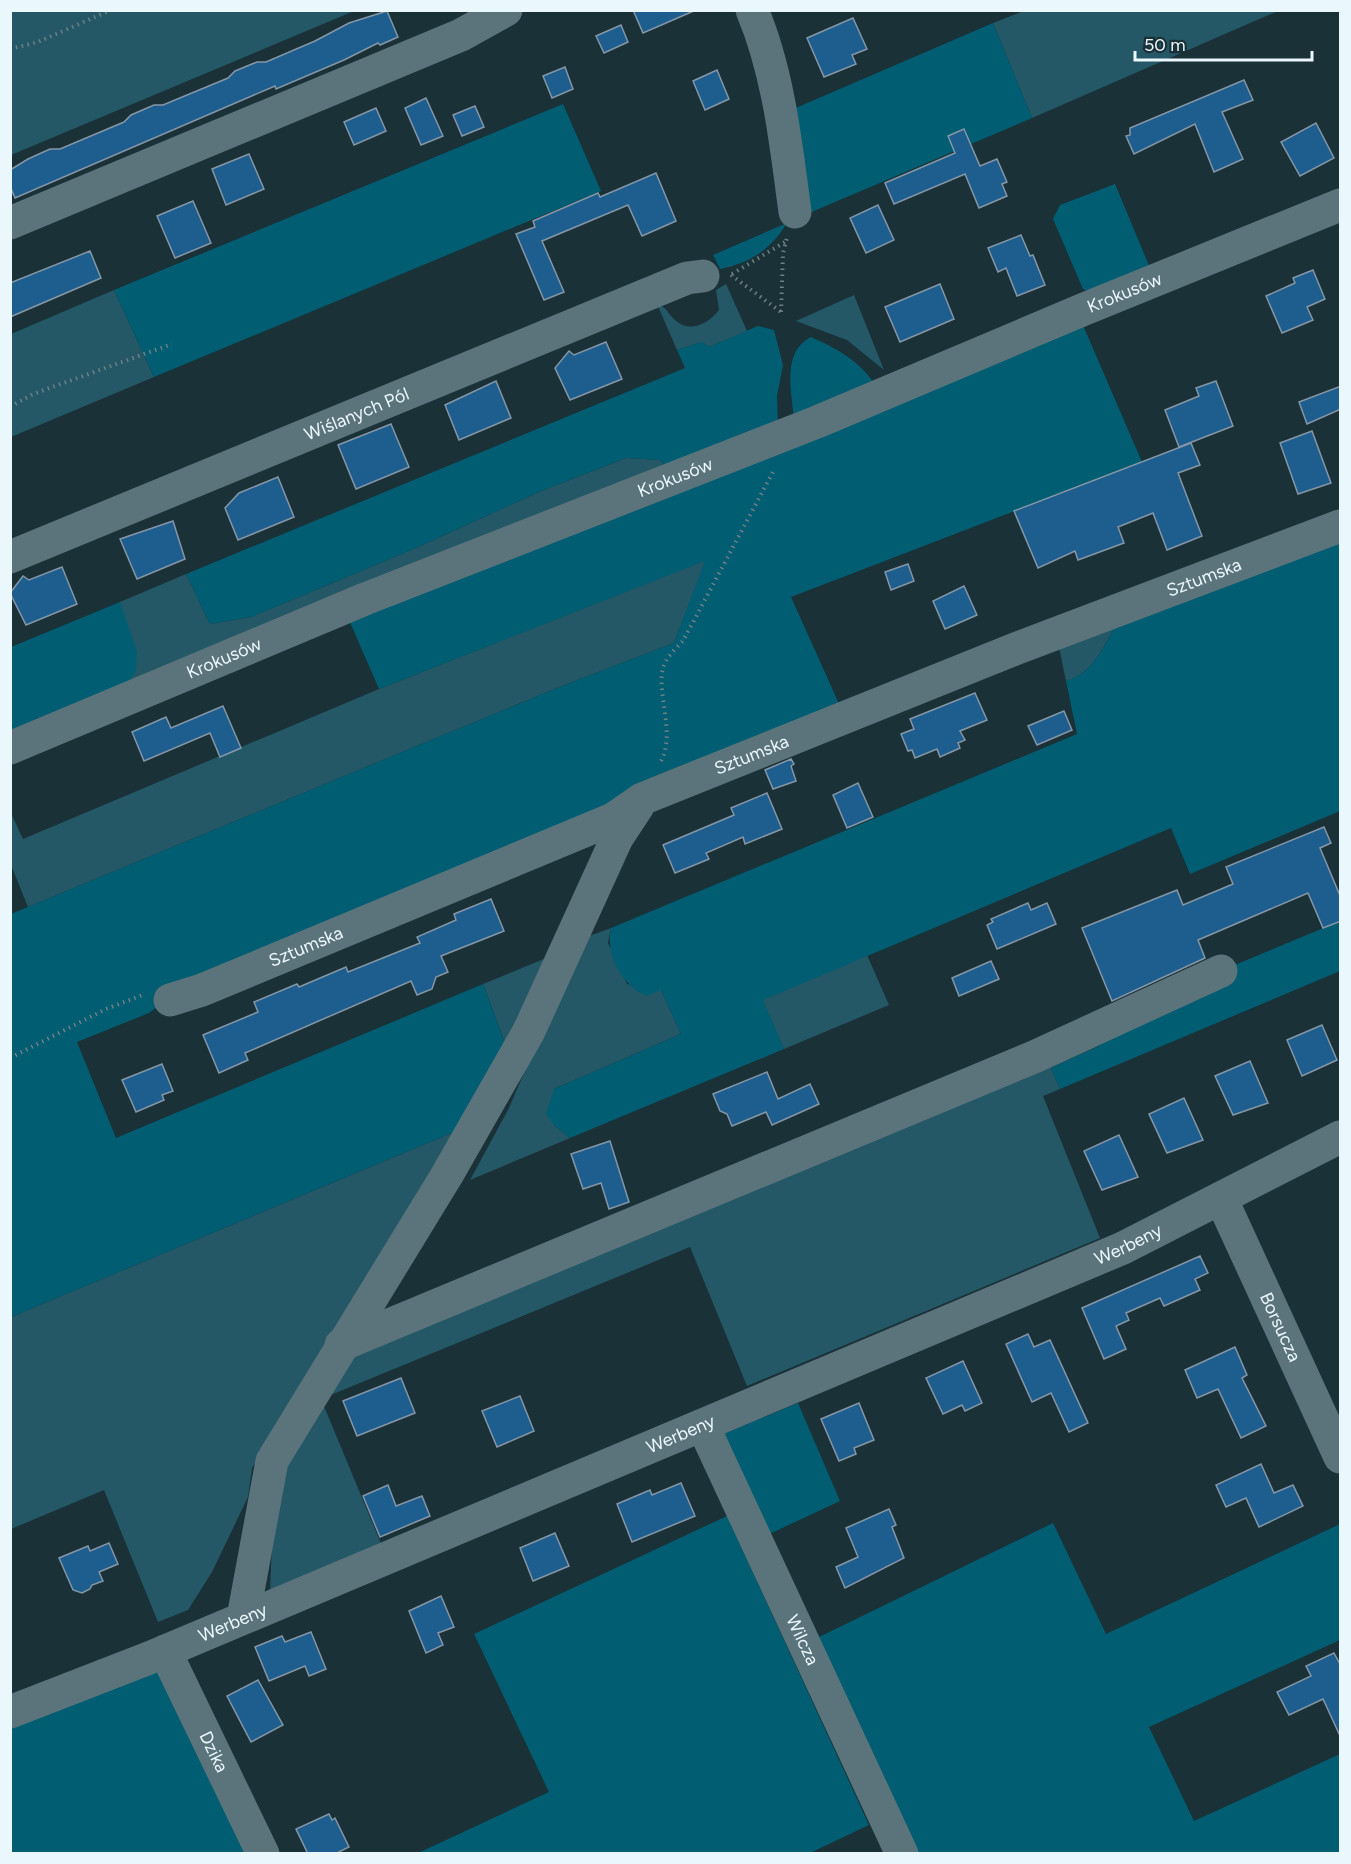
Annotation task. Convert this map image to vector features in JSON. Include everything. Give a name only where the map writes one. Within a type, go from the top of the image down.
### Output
[{"type":"street","points":[[10,223],[461,35],[506,10]]},
{"type":"street","points":[[752,10],[759,28],[782,118],[790,227]]},
{"type":"street","name":"Krokusów","points":[[10,748],[365,599],[789,433],[1341,206]]},
{"type":"street","name":"Wiślanych Pól","points":[[10,557],[687,278],[719,276]]},
{"type":"street","name":"Sztumska","points":[[159,997],[201,990],[613,819],[642,799],[1015,649],[1341,526]]},
{"type":"street","points":[[243,1618],[272,1461],[447,1175],[529,1031],[617,838],[642,799]]},
{"type":"street","points":[[341,1345],[1034,1057],[1221,971]]},
{"type":"street","name":"Werbeny","points":[[10,1712],[165,1651],[1124,1248],[1341,1137]]},
{"type":"street","name":"Borsucza","points":[[1221,1198],[1341,1457]]},
{"type":"street","name":"Wilcza","points":[[703,1426],[902,1854]]},
{"type":"street","name":"Dzika","points":[[165,1651],[263,1854]]},
{"type":"path","points":[[10,49],[38,42],[111,10]]},
{"type":"path","points":[[790,227],[783,253],[782,312],[719,276],[790,227]]},
{"type":"path","points":[[10,407],[33,394],[172,344]]},
{"type":"path","points":[[642,799],[665,755],[667,715],[662,685],[664,664],[683,641],[779,460],[789,433]]},
{"type":"path","points":[[10,1058],[106,1009],[159,997]]},
{"type":"shaded area","points":[[11,10],[354,10],[354,11],[11,155]]},
{"type":"shaded area","points":[[1026,10],[1278,11],[1032,118],[993,23]]},
{"type":"shaded area","points":[[993,23],[1032,118],[807,214],[791,110]]},
{"type":"shaded area","points":[[563,104],[601,191],[154,377],[114,290]]},
{"type":"shaded area","points":[[1115,184],[1150,268],[1098,296],[1083,289],[1053,219],[1060,205]]},
{"type":"shaded area","points":[[787,223],[767,247],[751,259],[720,269],[713,255]]},
{"type":"shaded area","points":[[726,284],[747,331],[709,347],[702,342],[677,350],[657,304],[681,324],[699,325],[705,323],[719,310],[716,290]]},
{"type":"shaded area","points":[[114,290],[154,377],[11,437],[11,334]]},
{"type":"shaded area","points":[[854,295],[884,370],[847,340],[796,321]]},
{"type":"shaded area","points":[[1082,323],[1142,462],[791,597],[840,706],[604,815],[185,986],[149,1013],[77,1042],[116,1138],[483,984],[505,1043],[461,1129],[11,1317],[11,914],[557,688],[674,643],[705,561],[379,689],[349,620]]},
{"type":"shaded area","points":[[758,326],[774,330],[783,365],[777,396],[778,427],[671,471],[660,460],[626,458],[541,491],[416,548],[251,617],[210,624],[186,574],[685,368],[677,350],[702,342],[709,347]]},
{"type":"shaded area","points":[[811,337],[856,363],[877,387],[794,420],[790,374],[792,362],[795,352]]},
{"type":"shaded area","points":[[626,458],[660,460],[671,471],[120,694],[120,602],[186,574],[210,624],[251,617],[416,548],[541,491]]},
{"type":"shaded area","points":[[1340,538],[1340,811],[1190,874],[1171,828],[763,1000],[784,1049],[570,1138],[554,1125],[546,1114],[554,1089],[681,1034],[661,990],[647,996],[630,985],[617,968],[611,949],[611,928],[1077,734],[1066,681],[1083,673],[1090,666],[1116,624]]},
{"type":"shaded area","points":[[706,560],[674,643],[557,688],[28,907],[11,865],[10,811],[23,839],[379,689]]},
{"type":"shaded area","points":[[120,602],[137,652],[136,671],[120,694],[11,740],[11,647]]},
{"type":"shaded area","points":[[1116,624],[1090,666],[1075,678],[1066,681],[1059,647]]},
{"type":"shaded area","points":[[1340,921],[1340,971],[1060,1089],[1051,1068],[1099,1046],[1093,1034],[1230,967]]},
{"type":"shaded area","points":[[611,928],[608,943],[627,984],[661,990],[681,1034],[554,1089],[554,1125],[570,1138],[470,1180],[509,1108],[581,939]]},
{"type":"shaded area","points":[[867,955],[889,1005],[784,1049],[762,1000]]},
{"type":"shaded area","points":[[551,956],[505,1043],[483,984]]},
{"type":"shaded area","points":[[1093,1034],[1099,1046],[1051,1068],[1060,1089],[1043,1096],[1100,1238],[747,1386],[690,1247],[321,1399],[382,1546],[270,1591],[273,1520],[288,1443],[363,1341]]},
{"type":"shaded area","points":[[461,1129],[252,1468],[248,1497],[212,1572],[188,1610],[158,1622],[104,1490],[11,1529],[11,1317]]},
{"type":"shaded area","points":[[798,1403],[840,1501],[765,1536],[716,1437]]},
{"type":"shaded area","points":[[727,1516],[869,1825],[810,1853],[416,1854],[549,1792],[474,1634]]},
{"type":"shaded area","points":[[1053,1523],[1106,1634],[1340,1524],[1340,1640],[1149,1727],[1194,1821],[1340,1754],[1340,1853],[915,1853],[815,1639]]},
{"type":"shaded area","points":[[158,1663],[247,1852],[11,1854],[11,1725]]},
{"type":"building","points":[[633,10],[696,10],[643,33]]},
{"type":"building","points":[[387,11],[398,37],[380,45],[378,43],[276,89],[275,86],[15,198],[10,186],[10,170],[28,159],[50,149],[60,149],[124,122],[131,115],[154,105],[163,105],[228,78],[235,71],[257,62],[266,62],[315,41],[349,23]]},
{"type":"building","points":[[853,18],[867,49],[852,55],[856,64],[824,77],[807,38]]},
{"type":"building","points":[[621,25],[628,42],[604,53],[596,36]]},
{"type":"building","points":[[565,67],[573,89],[552,98],[543,76]]},
{"type":"building","points":[[717,70],[729,99],[705,110],[693,81]]},
{"type":"building","points":[[1244,80],[1253,100],[1222,112],[1243,159],[1214,172],[1195,124],[1134,154],[1126,136],[1130,135],[1130,128]]},
{"type":"building","points":[[426,98],[443,136],[421,145],[405,108]]},
{"type":"building","points":[[475,106],[484,127],[462,136],[453,115]]},
{"type":"building","points":[[376,108],[386,131],[354,145],[344,122]]},
{"type":"building","points":[[1316,123],[1334,158],[1300,176],[1281,142]]},
{"type":"building","points":[[964,129],[980,166],[997,159],[1007,182],[1002,184],[1007,196],[979,208],[965,174],[894,204],[885,183],[955,153],[948,136]]},
{"type":"building","points":[[249,154],[264,189],[226,205],[212,169]]},
{"type":"building","points":[[656,173],[676,221],[642,236],[628,205],[542,241],[564,292],[544,300],[516,234],[535,227],[533,221],[598,193],[600,197]]},
{"type":"building","points":[[193,201],[211,243],[175,258],[157,216]]},
{"type":"building","points":[[878,205],[894,240],[866,253],[850,218]]},
{"type":"building","points":[[1021,235],[1030,256],[1033,255],[1045,285],[1017,296],[1006,268],[998,272],[988,248]]},
{"type":"building","points":[[90,251],[101,278],[10,317],[10,283]]},
{"type":"building","points":[[1313,270],[1325,299],[1307,307],[1313,320],[1282,333],[1266,296],[1295,283],[1293,278]]},
{"type":"building","points":[[940,284],[954,319],[900,342],[885,307]]},
{"type":"building","points":[[606,342],[622,379],[570,400],[555,368],[569,351],[574,355]]},
{"type":"building","points":[[496,381],[511,418],[459,440],[445,405]]},
{"type":"building","points":[[1216,381],[1233,426],[1179,447],[1165,410],[1199,396],[1196,388]]},
{"type":"building","points":[[1341,386],[1341,409],[1307,424],[1299,402]]},
{"type":"building","points":[[391,424],[409,467],[356,489],[338,445]]},
{"type":"building","points":[[1312,431],[1331,483],[1298,494],[1280,443]]},
{"type":"building","points":[[1191,443],[1200,465],[1178,473],[1202,536],[1167,550],[1153,513],[1118,527],[1124,543],[1078,560],[1075,551],[1038,568],[1014,511]]},
{"type":"building","points":[[278,477],[294,517],[238,540],[225,508],[239,493]]},
{"type":"building","points":[[173,521],[185,559],[137,579],[120,539]]},
{"type":"building","points":[[908,564],[914,581],[891,590],[885,572]]},
{"type":"building","points":[[62,567],[77,604],[26,625],[10,593],[23,576],[29,580]]},
{"type":"building","points":[[964,586],[977,615],[945,629],[933,601]]},
{"type":"building","points":[[975,693],[987,720],[960,731],[965,740],[958,743],[960,748],[940,757],[937,749],[915,758],[912,750],[908,751],[901,734],[914,729],[910,719]]},
{"type":"building","points":[[223,706],[241,748],[220,757],[210,733],[144,761],[132,732],[166,717],[171,728]]},
{"type":"building","points":[[1064,711],[1072,730],[1037,745],[1028,726]]},
{"type":"building","points":[[791,759],[794,764],[791,766],[796,781],[773,789],[765,770]]},
{"type":"building","points":[[858,783],[873,817],[847,828],[833,795]]},
{"type":"building","points":[[767,793],[782,829],[745,844],[743,837],[706,853],[709,859],[675,873],[663,845],[734,815],[731,808]]},
{"type":"building","points":[[1324,827],[1331,843],[1320,848],[1341,898],[1341,921],[1323,928],[1308,893],[1198,940],[1205,958],[1112,1001],[1082,928],[1177,890],[1183,905],[1233,884],[1226,867]]},
{"type":"building","points":[[491,899],[504,931],[441,956],[448,972],[436,977],[432,989],[417,995],[411,981],[245,1053],[248,1060],[219,1073],[203,1035],[258,1012],[254,1002],[297,984],[299,987],[346,967],[348,972],[420,943],[417,937],[456,920],[454,914]]},
{"type":"building","points":[[1028,903],[1031,910],[1047,903],[1056,924],[997,949],[987,925],[993,922],[991,919]]},
{"type":"building","points":[[991,961],[999,979],[959,996],[952,978]]},
{"type":"building","points":[[1322,1025],[1337,1060],[1302,1076],[1287,1040]]},
{"type":"building","points":[[1250,1061],[1268,1103],[1233,1115],[1215,1076]]},
{"type":"building","points":[[162,1064],[173,1091],[162,1095],[164,1100],[136,1112],[122,1080]]},
{"type":"building","points":[[767,1072],[778,1099],[810,1084],[819,1104],[772,1125],[766,1112],[732,1126],[727,1114],[720,1111],[713,1094]]},
{"type":"building","points":[[1184,1098],[1203,1140],[1167,1153],[1149,1114]]},
{"type":"building","points":[[1119,1135],[1138,1177],[1102,1190],[1084,1151]]},
{"type":"building","points":[[610,1141],[629,1202],[609,1209],[601,1183],[583,1189],[571,1154]]},
{"type":"building","points":[[1200,1256],[1208,1273],[1195,1279],[1200,1290],[1164,1306],[1160,1298],[1126,1313],[1129,1320],[1116,1326],[1126,1349],[1104,1359],[1082,1308]]},
{"type":"building","points":[[1028,1334],[1034,1347],[1050,1340],[1088,1423],[1069,1432],[1051,1393],[1032,1402],[1006,1344]]},
{"type":"building","points":[[1235,1347],[1247,1375],[1242,1378],[1266,1426],[1241,1438],[1218,1389],[1197,1398],[1185,1370]]},
{"type":"building","points":[[963,1361],[982,1403],[965,1411],[962,1405],[943,1414],[926,1378]]},
{"type":"building","points":[[401,1378],[415,1413],[357,1436],[343,1401]]},
{"type":"building","points":[[520,1396],[534,1431],[497,1447],[482,1411]]},
{"type":"building","points":[[859,1403],[874,1440],[854,1448],[856,1454],[839,1461],[821,1419]]},
{"type":"building","points":[[1261,1464],[1274,1493],[1293,1485],[1303,1506],[1259,1527],[1246,1498],[1226,1507],[1216,1485]]},
{"type":"building","points":[[681,1483],[695,1516],[632,1542],[617,1504],[650,1490],[652,1495]]},
{"type":"building","points":[[388,1485],[396,1506],[422,1496],[430,1516],[380,1537],[363,1496]]},
{"type":"building","points":[[889,1509],[896,1525],[892,1527],[904,1558],[845,1588],[836,1567],[858,1557],[846,1528]]},
{"type":"building","points":[[555,1533],[569,1566],[533,1581],[520,1548]]},
{"type":"building","points":[[109,1543],[118,1564],[99,1572],[103,1581],[92,1585],[90,1589],[82,1593],[73,1590],[59,1558],[88,1546],[90,1551]]},
{"type":"building","points":[[441,1596],[454,1627],[438,1633],[443,1645],[426,1653],[409,1611]]},
{"type":"building","points":[[311,1632],[326,1669],[309,1676],[305,1666],[269,1681],[255,1647],[282,1636],[285,1642]]},
{"type":"building","points":[[1334,1653],[1341,1666],[1341,1738],[1323,1699],[1289,1715],[1277,1692],[1311,1676],[1306,1666]]},
{"type":"building","points":[[258,1680],[283,1725],[251,1742],[227,1696]]},
{"type":"building","points":[[329,1814],[332,1820],[335,1818],[349,1847],[335,1854],[308,1854],[296,1829]]}]
